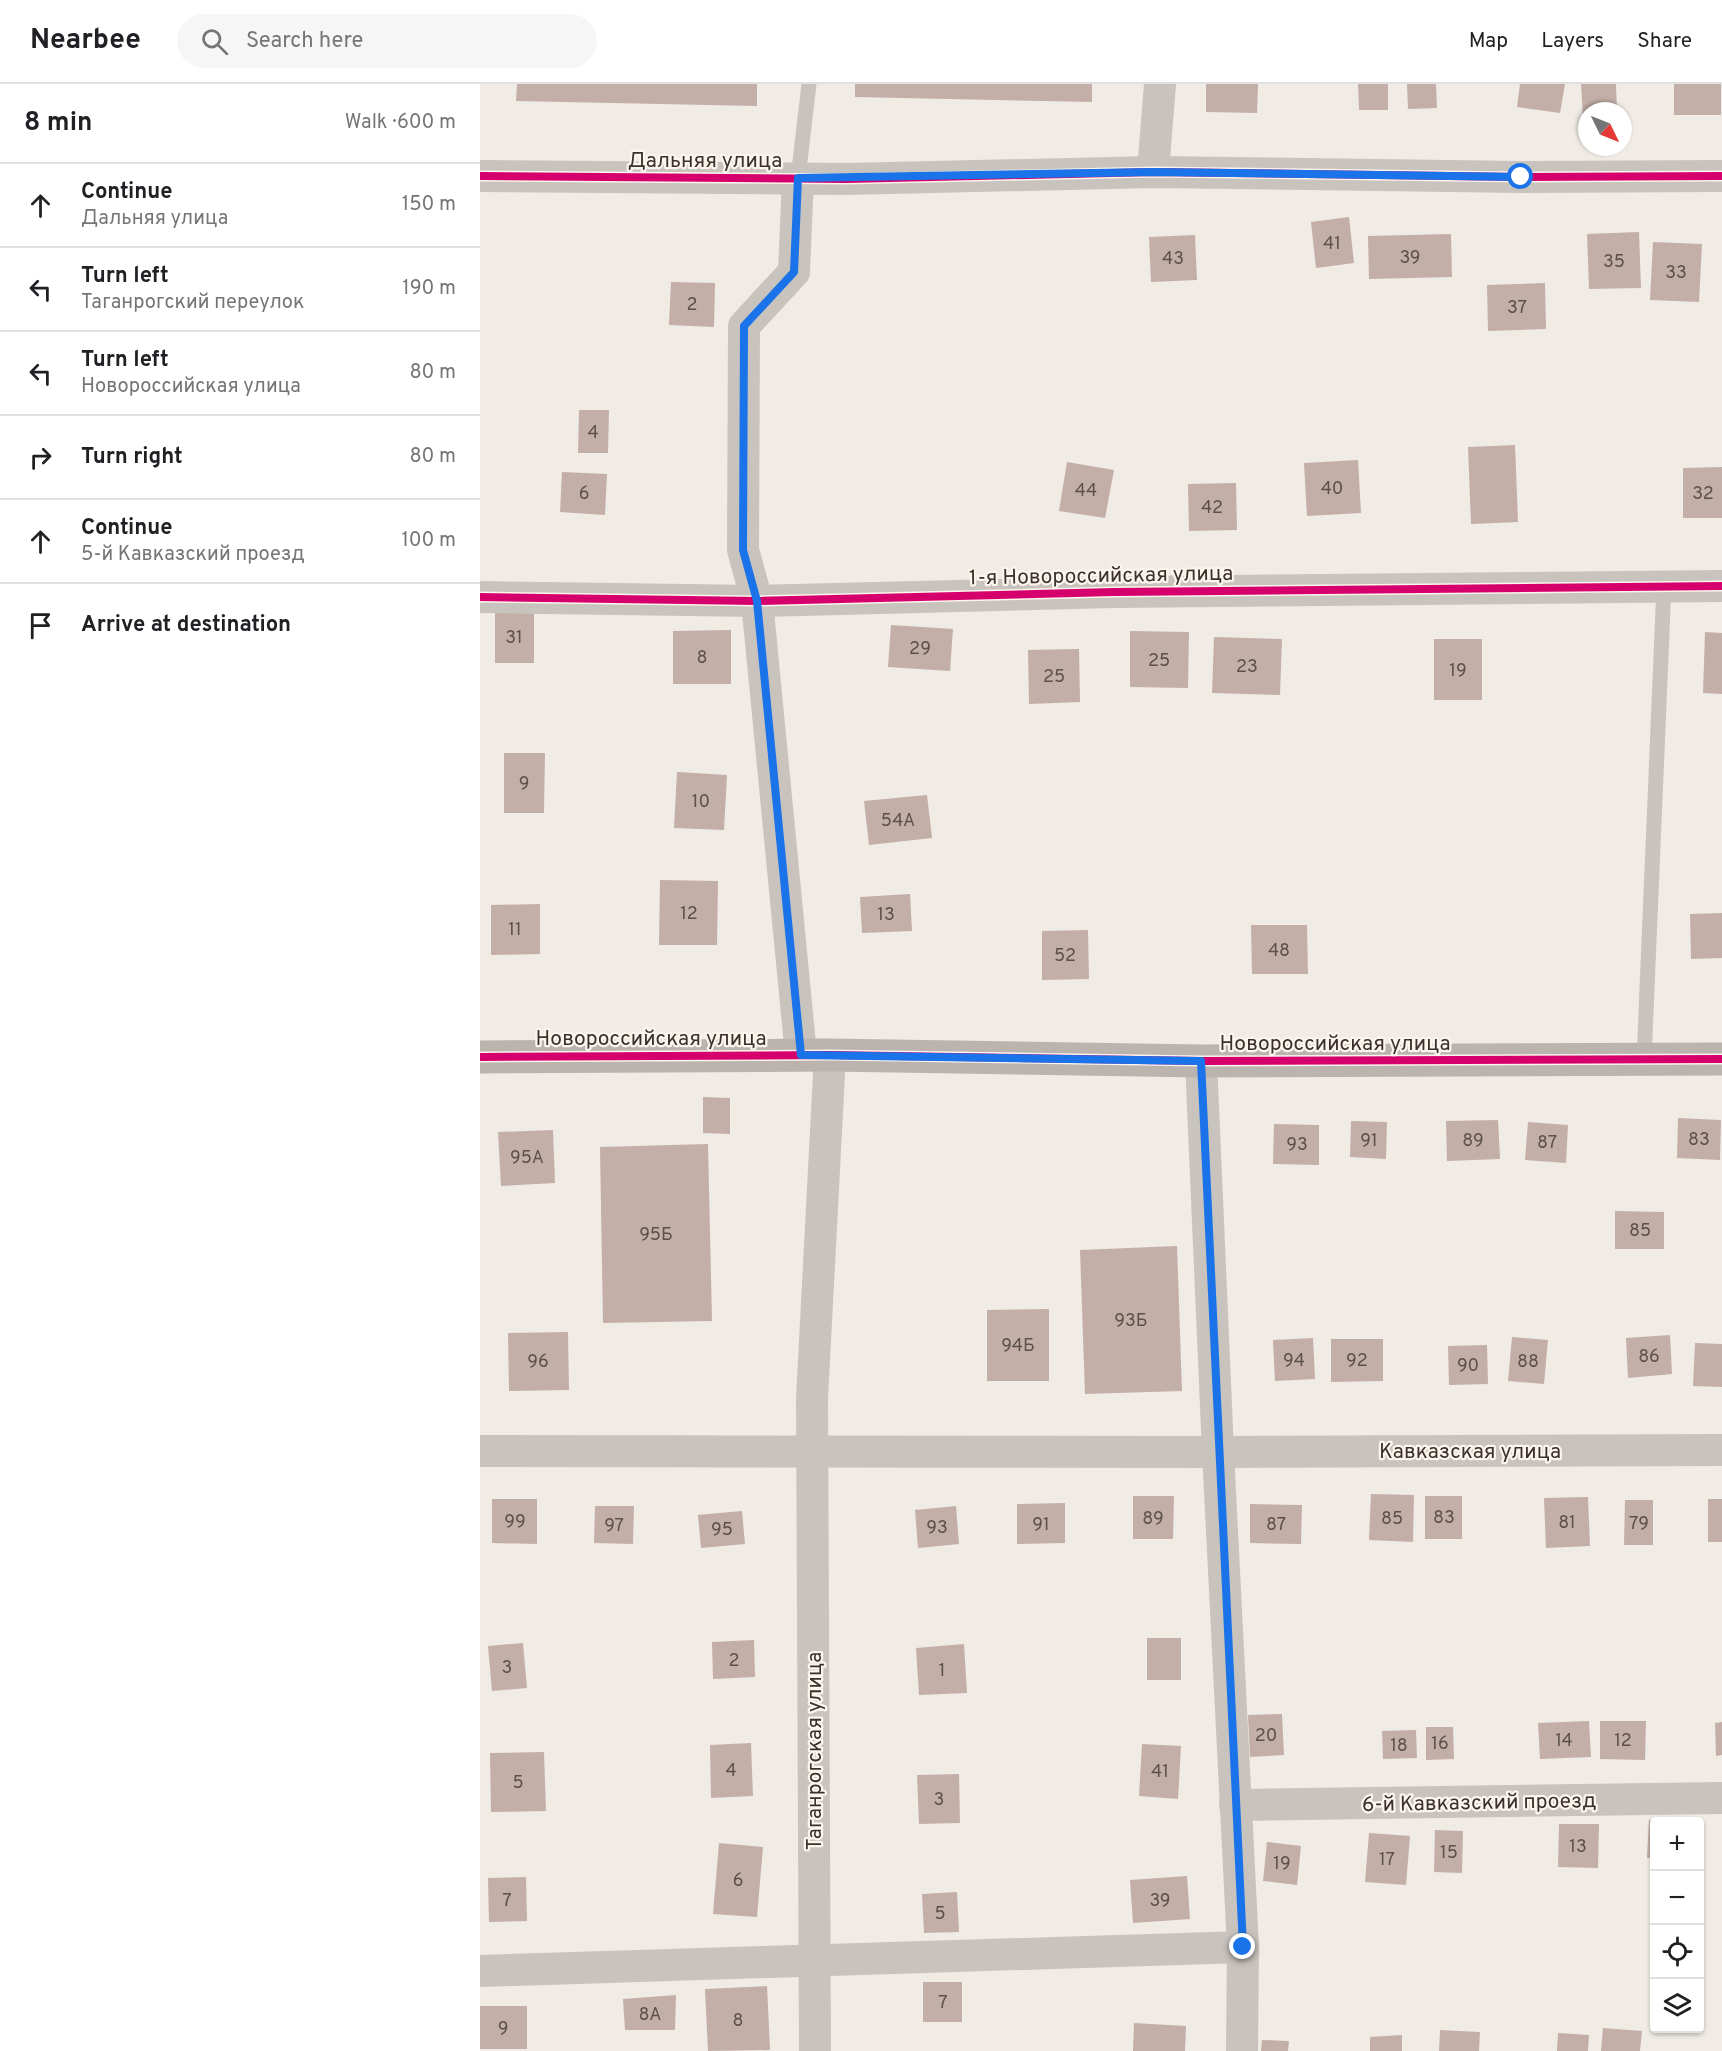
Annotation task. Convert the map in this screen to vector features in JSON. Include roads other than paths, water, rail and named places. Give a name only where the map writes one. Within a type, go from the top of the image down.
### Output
[{"type":"street","points":[[1153,172],[1160,84]]},
{"type":"street","name":"Дальняя улица","points":[[480,176],[798,178],[1153,172],[1521,177],[1722,176]]},
{"type":"street","name":"Таганрогская улица","points":[[798,178],[794,272],[744,326],[743,550],[757,601],[815,1055],[812,1398],[815,2051]]},
{"type":"street","name":"1-я Новороссийская улица","points":[[480,597],[757,601],[1114,592],[1722,586]]},
{"type":"street","name":"Новороссийская улица","points":[[480,1057],[815,1055],[1201,1061],[1722,1059]]},
{"type":"street","points":[[1201,1061],[1243,1947],[1242,2051]]},
{"type":"street","name":"Кавказская улица","points":[[480,1451],[1722,1450]]},
{"type":"street","name":"6-й Кавказский проезд","points":[[1235,1805],[1722,1798]]},
{"type":"street","points":[[480,1971],[1243,1947]]},
{"type":"lane","points":[[798,178],[809,84]]},
{"type":"lane","points":[[1644,1060],[1664,585]]}]
